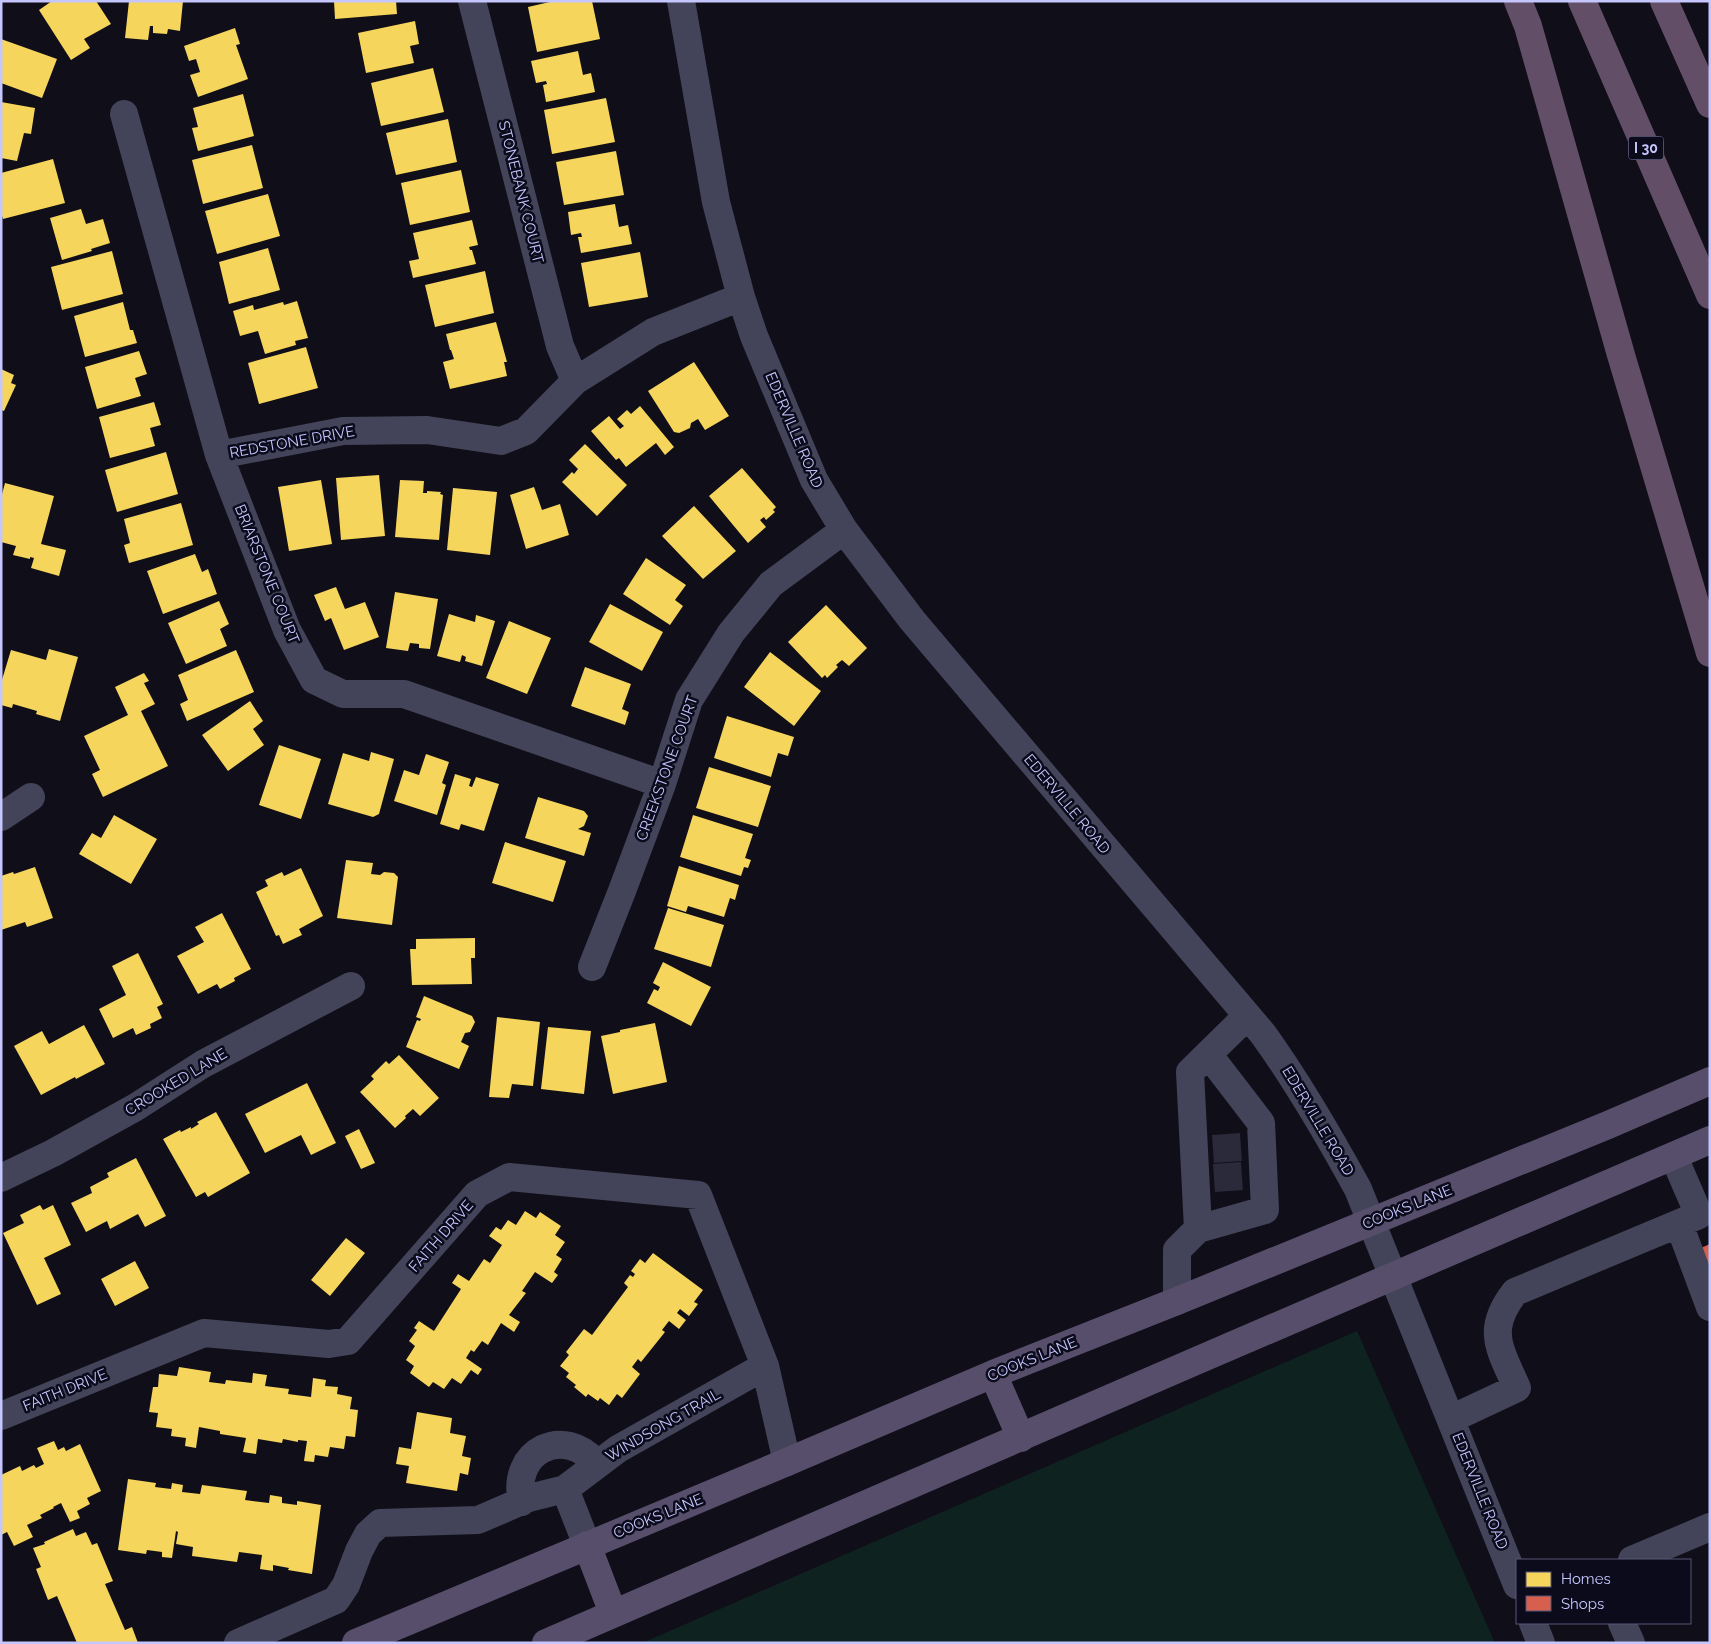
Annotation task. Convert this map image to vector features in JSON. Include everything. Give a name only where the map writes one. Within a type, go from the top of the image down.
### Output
[{"type":"highway","points":[[1518,1],[1528,26],[1621,355],[1710,653]]},
{"type":"highway","name":"I 30","points":[[1582,1],[1710,295]]},
{"type":"highway","points":[[1664,1],[1710,104]]},
{"type":"main road","name":"COOKS LANE","points":[[356,1643],[993,1374],[1608,1125],[1710,1081]]},
{"type":"main road","points":[[546,1643],[1710,1140]]},
{"type":"main road","points":[[993,1374],[1020,1438]]},
{"type":"main road","points":[[586,1545],[613,1613]]},
{"type":"street","name":"STONEBANK COURT","points":[[472,1],[560,346],[575,381]]},
{"type":"street","name":"EDERVILLE ROAD","points":[[681,1],[716,202],[741,297],[754,336],[814,480],[844,530],[912,620],[1247,1016],[1291,1073],[1358,1189],[1516,1582]]},
{"type":"street","name":"BRIARSTONE COURT","points":[[124,114],[219,455],[287,630],[314,680],[343,694],[404,694],[662,784]]},
{"type":"street","name":"REDSTONE DRIVE","points":[[219,455],[343,431],[427,430],[501,441],[526,431],[575,381],[653,332],[741,297]]},
{"type":"street","name":"CREEKSTONE COURT","points":[[592,967],[662,784],[689,700],[731,633],[771,584],[844,530]]},
{"type":"street","points":[[1,817],[31,797]]},
{"type":"street","name":"CROOKED LANE","points":[[1,1178],[53,1153],[136,1107],[203,1064],[351,986]]},
{"type":"street","points":[[1198,1229],[1205,1178],[1204,1150],[1190,1072],[1247,1016]]},
{"type":"street","points":[[1177,1301],[1177,1250],[1198,1229],[1265,1210],[1260,1174],[1260,1123],[1208,1054]]},
{"type":"street","points":[[1674,1157],[1701,1218],[1710,1307]]},
{"type":"street","name":"FAITH DRIVE","points":[[1,1416],[204,1333],[329,1344],[348,1341],[477,1194],[509,1177],[698,1196],[765,1366],[787,1462]]},
{"type":"street","points":[[1451,1419],[1516,1388],[1501,1352],[1497,1329],[1504,1306],[1515,1292],[1701,1218]]},
{"type":"street","name":"WINDSONG TRAIL","points":[[238,1643],[336,1600],[346,1585],[359,1551],[368,1534],[380,1523],[478,1520],[522,1502],[565,1489],[618,1448],[765,1366]]},
{"type":"street","points":[[522,1502],[520,1480],[523,1469],[537,1452],[557,1444],[569,1445],[590,1455],[597,1464]]},
{"type":"street","points":[[565,1489],[586,1545]]},
{"type":"street","points":[[1634,1559],[1710,1527]]},
{"type":"street","points":[[1533,1624],[1541,1643]]},
{"type":"street","points":[[1622,1624],[1631,1643]]},
{"type":"green space","points":[[1357,1331],[1495,1643],[642,1643]]},
{"type":"building: Homes","points":[[52,1],[96,1],[111,24],[84,39],[90,48],[71,60],[39,10]]},
{"type":"building: Homes","points":[[129,1],[183,1],[180,31],[168,29],[167,34],[153,33],[153,26],[150,26],[148,40],[125,38]]},
{"type":"building: Homes","points":[[334,1],[396,1],[397,14],[335,19]]},
{"type":"building: Homes","points":[[554,1],[592,1],[600,39],[537,52],[528,7]]},
{"type":"building: Homes","points":[[415,21],[419,44],[410,46],[414,63],[366,73],[358,33]]},
{"type":"building: Homes","points":[[235,28],[240,44],[236,45],[248,79],[198,97],[190,75],[200,72],[196,59],[189,61],[184,46]]},
{"type":"building: Homes","points":[[1,39],[57,59],[42,98],[1,83]]},
{"type":"building: Homes","points":[[578,51],[583,75],[591,73],[595,92],[546,102],[543,85],[547,84],[546,81],[536,83],[531,61]]},
{"type":"building: Homes","points":[[433,68],[444,112],[381,126],[371,83]]},
{"type":"building: Homes","points":[[243,94],[254,136],[198,151],[192,128],[198,127],[193,108]]},
{"type":"building: Homes","points":[[606,98],[615,142],[552,154],[544,110]]},
{"type":"building: Homes","points":[[1,102],[35,108],[31,134],[24,133],[17,161],[1,158]]},
{"type":"building: Homes","points":[[448,119],[457,162],[396,175],[386,133]]},
{"type":"building: Homes","points":[[252,145],[263,188],[203,204],[192,160]]},
{"type":"building: Homes","points":[[616,151],[624,195],[564,205],[556,162]]},
{"type":"building: Homes","points":[[53,159],[65,203],[3,219],[1,212],[1,173]]},
{"type":"building: Homes","points":[[461,170],[470,212],[410,225],[401,183]]},
{"type":"building: Homes","points":[[268,194],[280,236],[217,254],[205,211]]},
{"type":"building: Homes","points":[[615,204],[619,227],[628,225],[632,244],[581,253],[578,237],[582,237],[581,233],[571,235],[568,212]]},
{"type":"building: Homes","points":[[81,209],[86,224],[103,219],[110,243],[91,249],[92,251],[62,260],[50,218]]},
{"type":"building: Homes","points":[[472,220],[478,245],[469,247],[472,250],[476,264],[413,278],[409,261],[419,259],[413,233]]},
{"type":"building: Homes","points":[[268,248],[280,290],[229,304],[219,262]]},
{"type":"building: Homes","points":[[112,251],[123,294],[62,310],[51,267]]},
{"type":"building: Homes","points":[[640,252],[648,297],[589,307],[581,263]]},
{"type":"building: Homes","points":[[485,271],[494,313],[435,327],[425,285]]},
{"type":"building: Homes","points":[[297,301],[308,338],[295,341],[296,345],[265,354],[258,331],[240,336],[233,311],[253,305],[254,310],[283,302],[284,305]]},
{"type":"building: Homes","points":[[123,302],[130,330],[133,330],[137,343],[85,357],[74,316]]},
{"type":"building: Homes","points":[[496,322],[507,362],[504,362],[507,376],[450,389],[443,362],[454,359],[446,334]]},
{"type":"building: Homes","points":[[306,347],[318,388],[259,404],[248,363]]},
{"type":"building: Homes","points":[[139,351],[147,374],[135,378],[141,396],[97,409],[85,367]]},
{"type":"building: Homes","points":[[694,362],[729,416],[705,430],[698,419],[691,423],[690,428],[679,433],[674,432],[648,391]]},
{"type":"building: Homes","points":[[1,369],[14,375],[11,383],[16,385],[4,411],[1,410]]},
{"type":"building: Homes","points":[[154,402],[161,425],[150,428],[155,446],[110,458],[99,417]]},
{"type":"building: Homes","points":[[640,406],[674,447],[665,455],[656,443],[626,467],[619,458],[616,460],[591,431],[609,416],[620,429],[624,426],[617,419],[627,410],[631,414]]},
{"type":"building: Homes","points":[[585,444],[627,485],[597,516],[562,482],[578,469],[569,460]]},
{"type":"building: Homes","points":[[166,452],[178,494],[117,512],[105,470]]},
{"type":"building: Homes","points":[[742,468],[776,507],[773,510],[775,512],[766,520],[764,517],[760,520],[766,527],[748,543],[709,496]]},
{"type":"building: Homes","points":[[379,475],[385,536],[341,540],[336,478]]},
{"type":"building: Homes","points":[[321,480],[332,544],[289,551],[278,487]]},
{"type":"building: Homes","points":[[400,480],[424,481],[423,493],[427,493],[427,491],[441,492],[440,494],[443,495],[439,540],[395,537]]},
{"type":"building: Homes","points":[[5,483],[54,496],[41,544],[66,550],[59,576],[31,568],[34,558],[30,557],[30,559],[13,555],[16,546],[1,542],[1,498]]},
{"type":"building: Homes","points":[[534,487],[542,510],[560,504],[569,535],[526,549],[510,495]]},
{"type":"building: Homes","points":[[453,488],[497,492],[490,555],[447,550]]},
{"type":"building: Homes","points":[[181,503],[193,545],[129,563],[124,545],[130,543],[124,519]]},
{"type":"building: Homes","points":[[694,506],[736,551],[703,579],[662,536]]},
{"type":"building: Homes","points":[[195,554],[202,572],[208,569],[217,594],[163,614],[147,571]]},
{"type":"building: Homes","points":[[646,558],[686,585],[675,600],[683,606],[670,625],[623,594]]},
{"type":"building: Homes","points":[[336,587],[345,609],[365,602],[379,637],[344,650],[331,618],[325,621],[314,595]]},
{"type":"building: Homes","points":[[395,592],[438,599],[430,649],[419,648],[419,644],[410,643],[408,651],[386,648]]},
{"type":"building: Homes","points":[[219,601],[229,624],[220,629],[227,646],[186,664],[168,623]]},
{"type":"building: Homes","points":[[610,604],[663,632],[642,671],[589,642]]},
{"type":"building: Homes","points":[[826,605],[867,648],[849,666],[842,660],[827,678],[825,675],[822,678],[788,642]]},
{"type":"building: Homes","points":[[449,614],[475,622],[476,615],[495,621],[482,666],[465,661],[466,657],[462,655],[460,662],[437,656]]},
{"type":"building: Homes","points":[[509,621],[551,638],[527,694],[486,678]]},
{"type":"building: Homes","points":[[49,649],[78,657],[60,721],[36,714],[37,711],[13,704],[12,708],[1,705],[1,683],[11,650],[46,660]]},
{"type":"building: Homes","points":[[236,650],[254,692],[187,721],[180,704],[188,700],[178,675]]},
{"type":"building: Homes","points":[[770,652],[821,691],[794,726],[744,687]]},
{"type":"building: Homes","points":[[585,667],[631,684],[622,709],[629,712],[625,725],[571,706]]},
{"type":"building: Homes","points":[[144,673],[149,681],[144,683],[155,704],[141,711],[168,766],[103,797],[92,774],[100,770],[84,736],[128,715],[115,687]]},
{"type":"building: Homes","points":[[250,701],[263,721],[253,729],[264,745],[228,771],[202,735]]},
{"type":"building: Homes","points":[[727,716],[794,737],[788,756],[778,753],[771,777],[714,758]]},
{"type":"building: Homes","points":[[279,745],[321,759],[301,819],[259,805]]},
{"type":"building: Homes","points":[[371,752],[394,759],[379,814],[373,817],[328,804],[343,753],[369,761]]},
{"type":"building: Homes","points":[[426,754],[449,762],[442,783],[446,785],[437,815],[394,801],[404,770],[419,775]]},
{"type":"building: Homes","points":[[709,767],[771,786],[758,827],[696,808]]},
{"type":"building: Homes","points":[[455,774],[471,779],[469,786],[472,787],[476,777],[499,784],[484,831],[461,824],[459,830],[440,824]]},
{"type":"building: Homes","points":[[538,797],[584,811],[588,816],[584,826],[578,829],[591,833],[584,856],[525,838]]},
{"type":"building: Homes","points":[[114,815],[157,839],[131,884],[79,854],[92,833],[101,838]]},
{"type":"building: Homes","points":[[693,815],[753,834],[745,858],[751,860],[748,868],[744,867],[741,876],[680,857]]},
{"type":"building: Homes","points":[[505,842],[566,861],[553,902],[492,883]]},
{"type":"building: Homes","points":[[346,860],[373,863],[371,874],[394,873],[398,877],[392,925],[337,918]]},
{"type":"building: Homes","points":[[679,866],[739,885],[735,900],[730,898],[724,917],[688,906],[686,912],[667,906]]},
{"type":"building: Homes","points":[[35,867],[53,918],[27,927],[25,922],[1,930],[1,876]]},
{"type":"building: Homes","points":[[301,868],[323,916],[299,929],[302,935],[283,944],[279,935],[276,936],[256,892],[268,886],[265,880],[282,872],[284,876]]},
{"type":"building: Homes","points":[[668,908],[724,925],[711,967],[654,949]]},
{"type":"building: Homes","points":[[222,913],[251,969],[234,978],[235,981],[220,989],[217,984],[198,994],[177,956],[204,942],[195,927]]},
{"type":"building: Homes","points":[[475,938],[475,958],[471,958],[472,984],[412,985],[410,949],[416,949],[416,939]]},
{"type":"building: Homes","points":[[138,953],[163,1004],[157,1007],[162,1018],[150,1024],[151,1028],[136,1035],[133,1028],[113,1038],[99,1009],[126,995],[112,966]]},
{"type":"building: Homes","points":[[663,962],[711,987],[691,1026],[647,1003],[654,989],[658,991],[660,987],[653,983]]},
{"type":"building: Homes","points":[[424,996],[472,1016],[475,1022],[470,1032],[465,1033],[461,1042],[469,1046],[459,1069],[406,1047],[417,1020],[420,1021],[421,1019],[416,1017]]},
{"type":"building: Homes","points":[[497,1017],[540,1022],[533,1086],[512,1084],[509,1098],[489,1097]]},
{"type":"building: Homes","points":[[655,1023],[667,1082],[613,1094],[601,1036]]},
{"type":"building: Homes","points":[[84,1025],[105,1064],[41,1095],[14,1046],[42,1031],[49,1044]]},
{"type":"building: Homes","points":[[548,1027],[591,1031],[584,1094],[541,1089]]},
{"type":"building: Homes","points":[[399,1055],[439,1098],[420,1116],[413,1109],[395,1128],[360,1092],[374,1079],[371,1076],[386,1061],[389,1064]]},
{"type":"building: Homes","points":[[307,1083],[336,1143],[311,1155],[301,1135],[265,1153],[245,1114]]},
{"type":"building: Homes","points":[[216,1112],[250,1173],[208,1197],[205,1192],[196,1197],[163,1139],[180,1130],[181,1132],[191,1127],[191,1129],[199,1124],[197,1122]]},
{"type":"building: Homes","points":[[359,1129],[375,1163],[361,1169],[345,1136]]},
{"type":"building: Homes","points":[[136,1158],[166,1216],[145,1227],[138,1214],[110,1229],[107,1221],[86,1232],[71,1203],[92,1193],[90,1187],[109,1177],[107,1173]]},
{"type":"building: Homes","points":[[40,1205],[43,1210],[53,1205],[71,1245],[44,1258],[61,1294],[37,1305],[3,1233],[24,1223],[20,1215]]},
{"type":"building: Homes","points":[[525,1211],[536,1218],[540,1212],[561,1226],[555,1235],[565,1242],[556,1255],[562,1259],[554,1272],[558,1275],[552,1283],[535,1272],[522,1291],[526,1293],[509,1315],[520,1322],[514,1332],[501,1323],[488,1345],[482,1341],[474,1352],[471,1350],[466,1358],[482,1369],[478,1375],[471,1370],[461,1384],[452,1378],[444,1389],[433,1382],[429,1387],[410,1373],[414,1366],[406,1360],[415,1346],[409,1341],[417,1330],[414,1328],[419,1321],[434,1331],[461,1289],[452,1283],[458,1274],[469,1281],[484,1259],[490,1263],[502,1245],[489,1236],[496,1227],[501,1230],[508,1220],[516,1225]]},
{"type":"building: Homes","points":[[346,1238],[365,1253],[330,1296],[311,1280]]},
{"type":"building: Homes","points":[[653,1253],[703,1290],[694,1302],[698,1304],[689,1316],[680,1309],[677,1313],[686,1320],[679,1329],[669,1321],[662,1330],[665,1332],[641,1362],[638,1359],[632,1367],[640,1374],[622,1398],[617,1394],[609,1405],[600,1398],[598,1401],[588,1394],[586,1397],[574,1387],[576,1385],[566,1377],[569,1373],[560,1366],[569,1355],[566,1352],[584,1329],[592,1335],[628,1287],[624,1283],[630,1275],[633,1277],[635,1274],[631,1271],[640,1259],[645,1263]]},
{"type":"building: Homes","points":[[135,1261],[149,1288],[115,1306],[101,1279]]},
{"type":"building: Homes","points":[[179,1367],[211,1372],[209,1382],[225,1384],[226,1380],[252,1383],[253,1373],[267,1375],[265,1386],[289,1389],[288,1394],[311,1397],[313,1378],[326,1380],[325,1386],[338,1387],[337,1394],[352,1397],[350,1409],[358,1410],[355,1437],[346,1436],[344,1449],[330,1447],[328,1457],[315,1455],[314,1462],[304,1461],[307,1441],[298,1440],[298,1442],[283,1439],[282,1443],[258,1439],[256,1454],[243,1452],[246,1438],[220,1434],[220,1431],[199,1427],[196,1448],[185,1446],[186,1438],[171,1436],[172,1429],[156,1427],[158,1413],[149,1412],[153,1387],[158,1387],[159,1374],[177,1376]]},
{"type":"building: Homes","points":[[417,1412],[452,1418],[450,1433],[466,1436],[462,1456],[471,1458],[468,1475],[460,1473],[457,1491],[406,1483],[409,1466],[396,1464],[399,1447],[411,1449]]},
{"type":"building: Homes","points":[[54,1441],[58,1450],[64,1447],[66,1451],[80,1444],[101,1491],[87,1498],[90,1504],[77,1511],[80,1518],[70,1522],[61,1503],[40,1515],[42,1518],[27,1525],[33,1537],[14,1546],[7,1532],[1,1535],[1,1475],[20,1466],[22,1471],[34,1465],[36,1468],[44,1464],[37,1448]]},
{"type":"building: Homes","points":[[128,1479],[156,1483],[155,1487],[171,1489],[172,1483],[183,1485],[182,1492],[200,1494],[202,1485],[247,1491],[245,1500],[269,1503],[270,1495],[282,1497],[282,1503],[297,1505],[297,1501],[321,1505],[312,1574],[273,1565],[273,1571],[260,1569],[262,1555],[239,1552],[237,1562],[192,1556],[193,1547],[176,1544],[178,1532],[176,1531],[172,1558],[162,1557],[162,1552],[147,1550],[146,1554],[118,1550]]},
{"type":"building: Homes","points":[[73,1529],[76,1536],[86,1532],[92,1545],[97,1543],[113,1581],[105,1584],[125,1630],[132,1627],[138,1643],[77,1643],[57,1596],[48,1600],[36,1569],[41,1567],[33,1548],[45,1544],[44,1542]]},
{"type":"building: Shops","points":[[1710,1244],[1710,1289],[1694,1251]]},
{"type":"tunnel","points":[[1213,1149],[1255,1146]]},
{"type":"tunnel","points":[[1214,1178],[1256,1175]]}]
